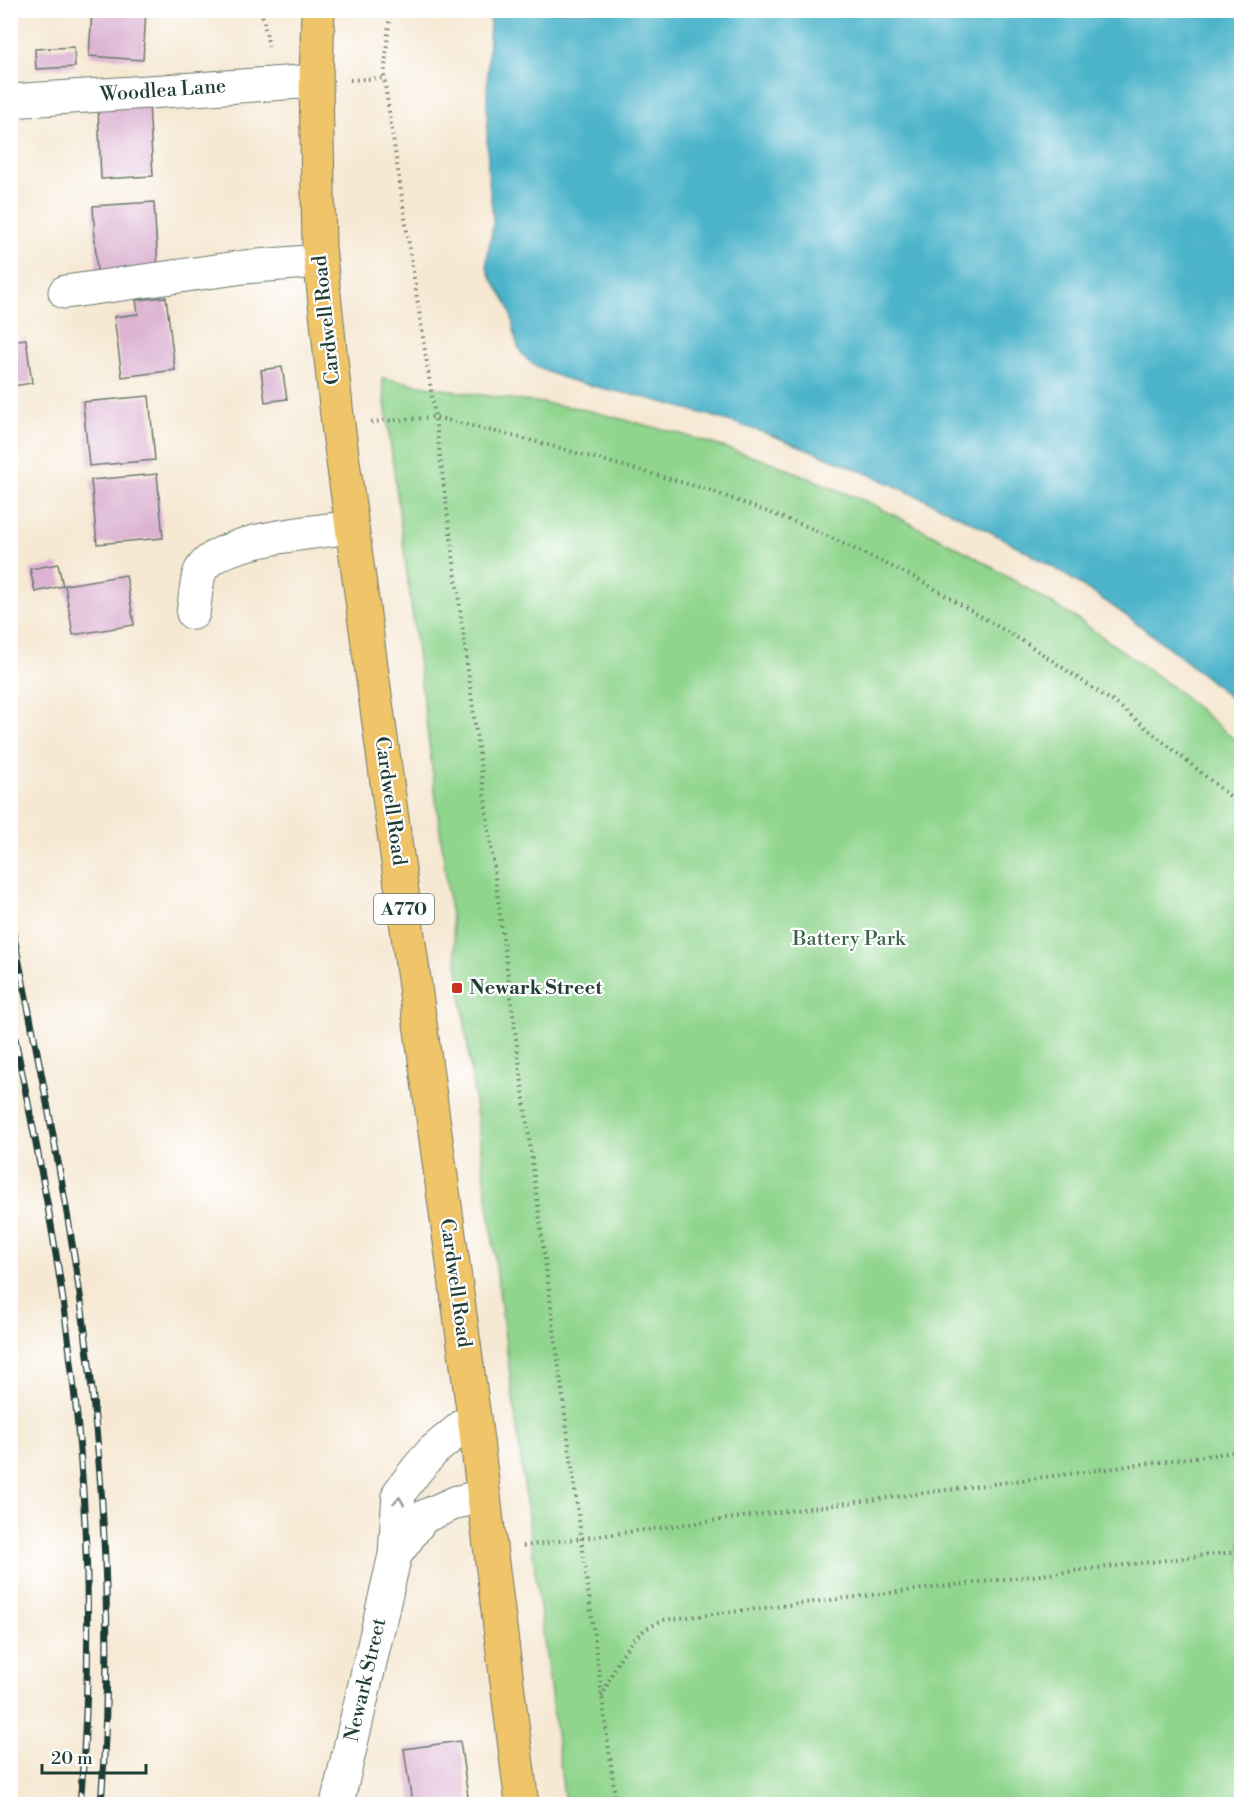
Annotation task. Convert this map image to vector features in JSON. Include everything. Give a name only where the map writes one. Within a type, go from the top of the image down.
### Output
[{"type":"main road","name":"Cardwell Road","points":[[318,10],[316,81],[320,261],[338,425],[474,1417],[522,1804]]},
{"type":"street","name":"Woodlea Lane","points":[[10,101],[316,81]]},
{"type":"street","points":[[65,292],[244,267],[320,261]]},
{"type":"street","points":[[194,614],[200,571],[218,554],[265,538],[352,527]]},
{"type":"street","name":"Newark Street","points":[[337,1804],[395,1555],[399,1493],[434,1451],[474,1417]]},
{"type":"street","name":"Newark Street","points":[[395,1555],[423,1517],[457,1503],[484,1496]]},
{"type":"path","points":[[392,10],[384,78],[435,417],[616,1804]]},
{"type":"path","points":[[338,425],[435,417],[537,442],[706,489],[808,527],[908,575],[1029,645],[1118,705],[1242,806]]},
{"type":"path","points":[[490,1551],[1242,1451]]},
{"type":"path","points":[[602,1698],[616,1663],[623,1654],[642,1632],[663,1620],[1242,1551]]},
{"type":"green space","name":"Battery Park","points":[[382,378],[460,392],[578,408],[681,434],[773,463],[874,505],[972,555],[1077,619],[1170,685],[1241,745],[1241,1804],[565,1804]]},
{"type":"water","points":[[491,11],[1241,11],[1241,707],[1190,664],[1109,603],[1024,550],[944,509],[862,472],[768,434],[671,404],[566,379],[536,366],[525,357],[518,345],[510,310],[487,267],[493,221],[487,129]]},
{"type":"building","points":[[92,10],[146,10],[143,60],[89,56]]},
{"type":"building","points":[[74,47],[75,67],[36,69],[35,49]]},
{"type":"building","points":[[149,103],[153,176],[101,179],[98,106]]},
{"type":"building","points":[[154,202],[158,269],[97,273],[93,206]]},
{"type":"building","points":[[166,297],[175,370],[122,377],[114,317],[138,314],[136,300]]},
{"type":"building","points":[[26,339],[32,383],[14,386],[10,341]]},
{"type":"building","points":[[282,367],[287,399],[265,402],[261,370]]},
{"type":"building","points":[[149,396],[155,460],[89,466],[83,402]]},
{"type":"building","points":[[157,474],[163,538],[97,544],[91,480]]},
{"type":"building","points":[[58,564],[63,586],[35,592],[30,569]]},
{"type":"building","points":[[126,575],[134,625],[73,635],[65,585]]},
{"type":"building","points":[[460,1741],[469,1804],[412,1804],[404,1749]]},
{"type":"railway","points":[[10,918],[68,1219],[93,1397],[104,1532],[106,1600],[107,1668],[101,1804]]},
{"type":"railway","points":[[10,1014],[53,1236],[67,1326],[78,1425],[85,1533],[88,1642],[80,1804]]},
{"type":"place","name":"Newark Street","points":[[457,988]]}]
